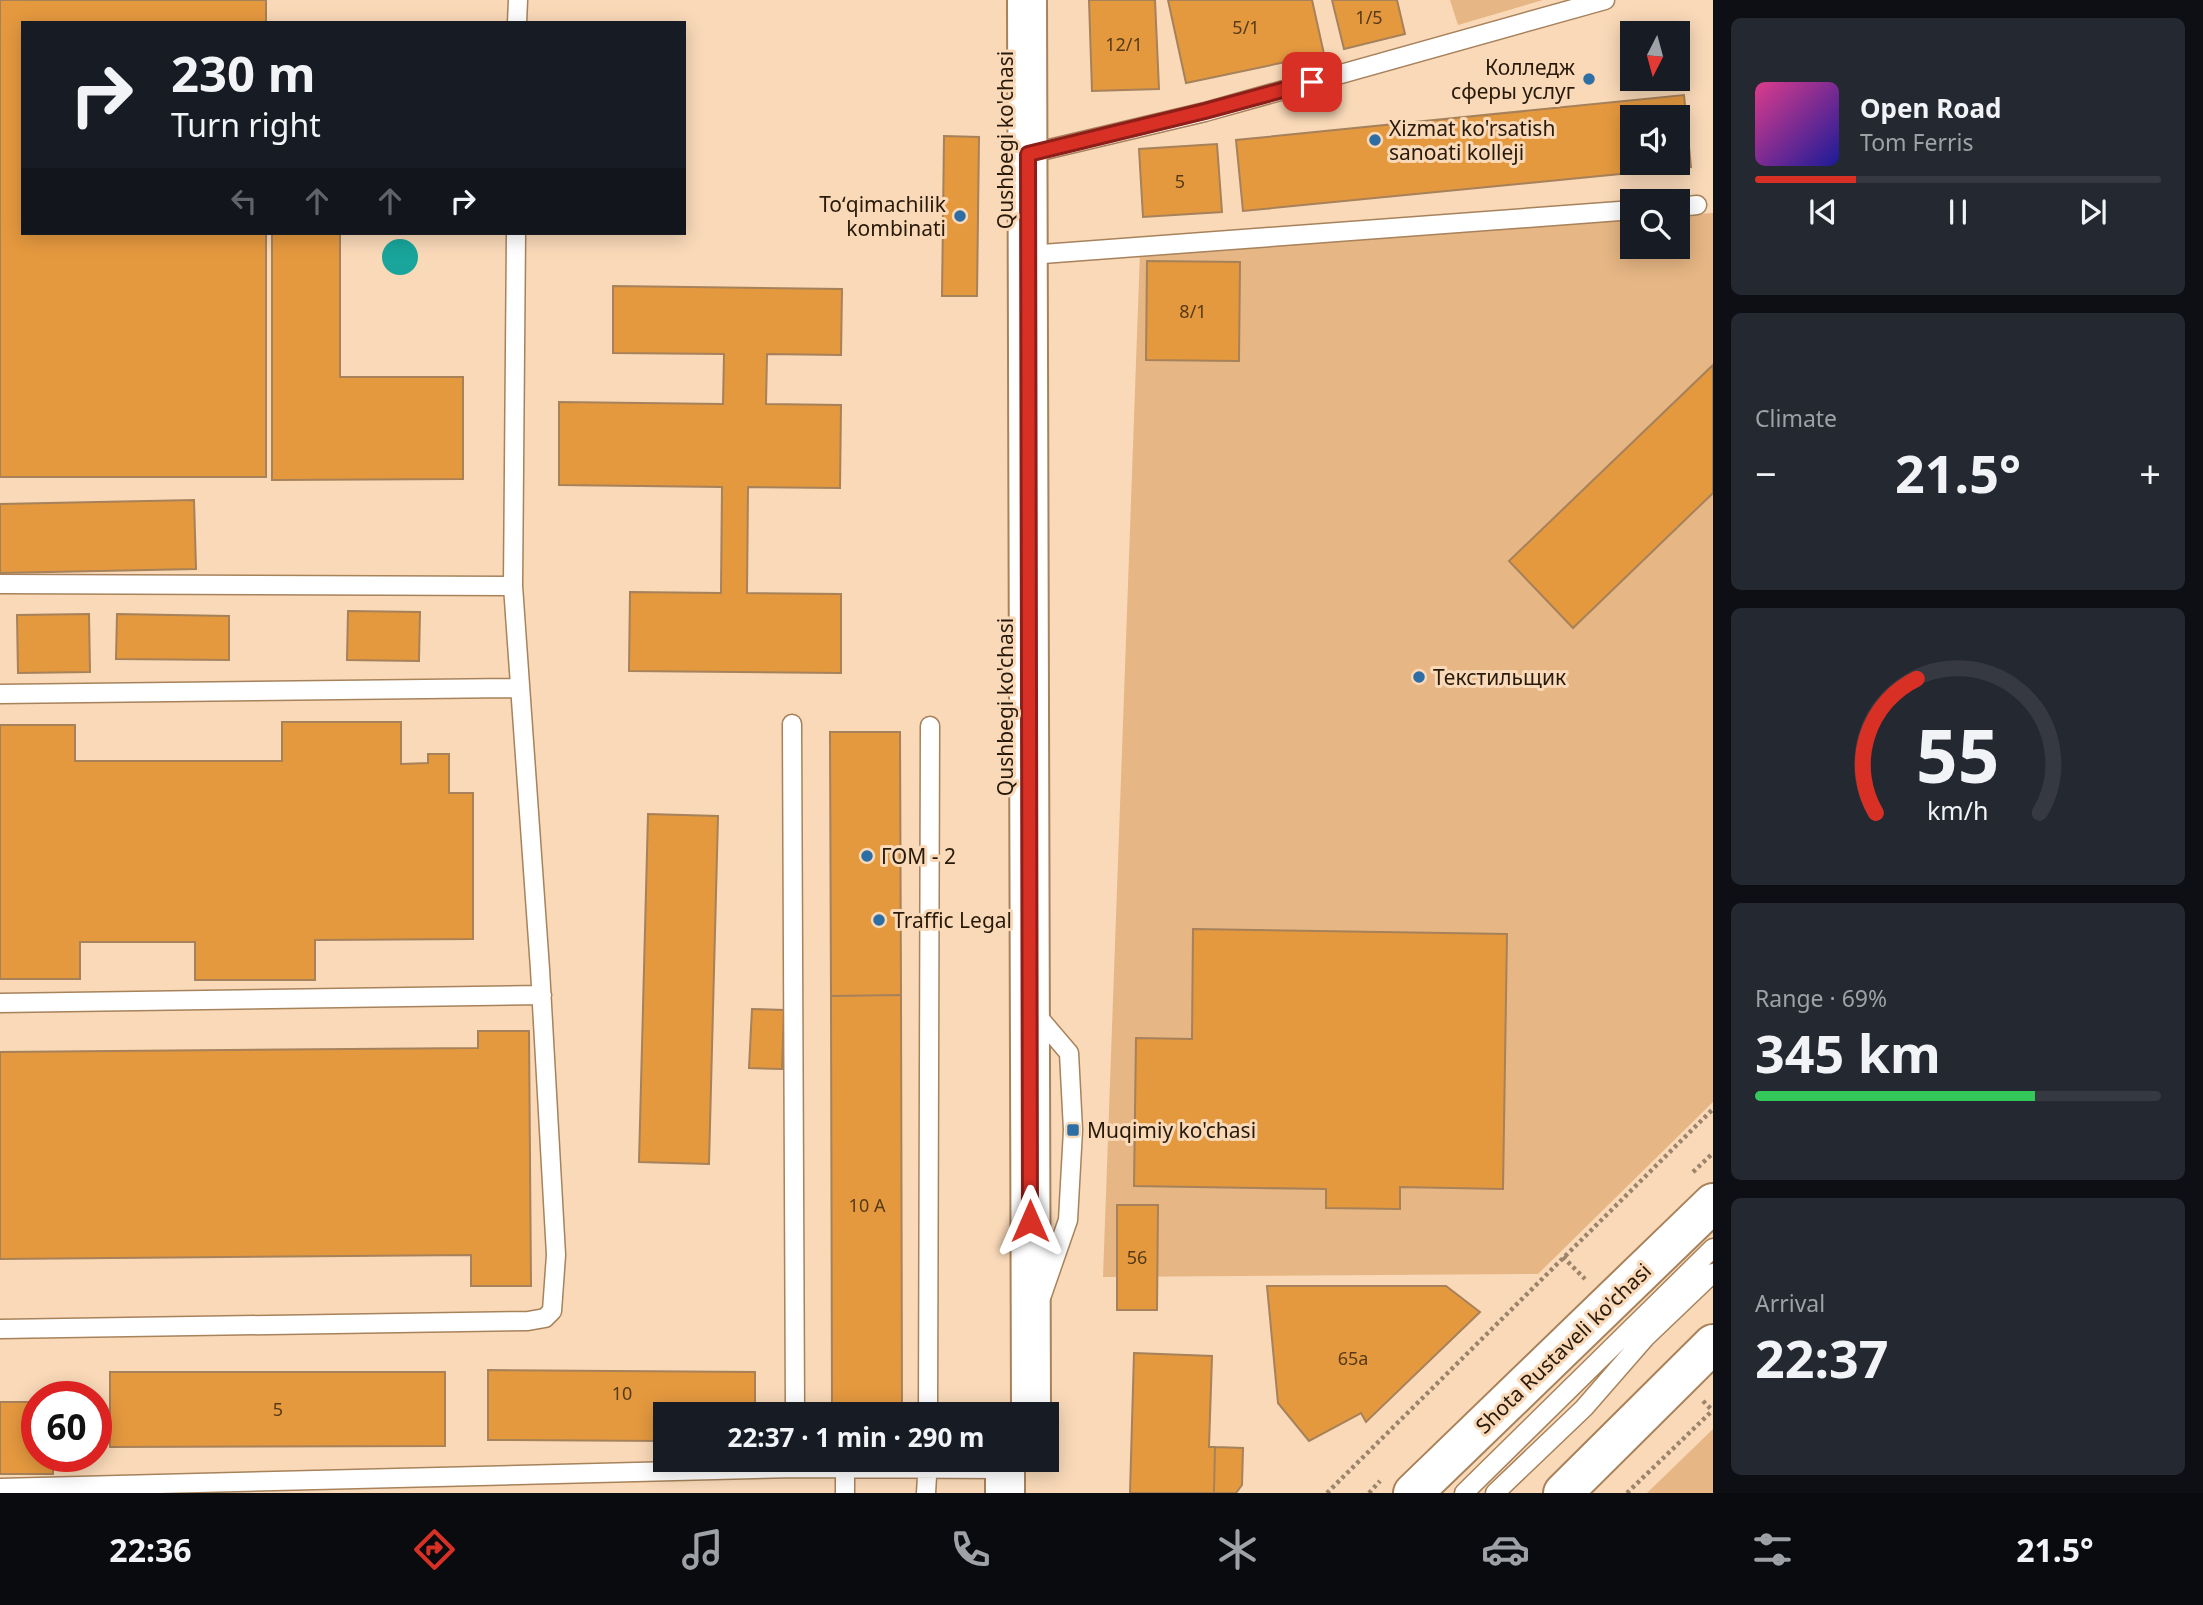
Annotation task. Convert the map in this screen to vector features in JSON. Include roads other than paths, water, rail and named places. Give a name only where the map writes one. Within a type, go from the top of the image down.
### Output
[{"type":"main road","name":"Qushbegi ko'chasi","points":[[1004,0],[1028,154],[1031,1402]]},
{"type":"main road","name":"Qushbegi ko'chasi","points":[[1005,1402],[1016,71],[1027,0]]},
{"type":"main road","name":"Shota Rustaveli ko'chasi","points":[[1413,1493],[1713,1203]]},
{"type":"main road","points":[[1563,1493],[1710,1353]]},
{"type":"lane","points":[[517,21],[518,0]]},
{"type":"lane","points":[[1028,154],[1205,111],[1605,0]]},
{"type":"lane","points":[[1690,206],[1697,205]]},
{"type":"lane","points":[[1028,256],[1620,211]]},
{"type":"lane","points":[[0,1329],[528,1321],[545,1318],[552,1311],[556,1255],[542,995],[513,586],[516,235]]},
{"type":"lane","points":[[0,584],[513,586]]},
{"type":"lane","points":[[0,694],[520,688]]},
{"type":"lane","points":[[792,724],[795,1402]]},
{"type":"lane","points":[[928,1402],[930,726]]},
{"type":"lane","points":[[0,1003],[542,995]]},
{"type":"lane","points":[[1495,1493],[1584,1408],[1609,1362],[1713,1248]]},
{"type":"lane","points":[[1464,1493],[1609,1362],[1713,1273]]},
{"type":"lane","points":[[1564,1348],[1609,1362]]},
{"type":"lane","points":[[0,1489],[653,1468]]},
{"type":"lane","points":[[845,1472],[845,1493]]},
{"type":"lane","points":[[926,1493],[927,1472]]},
{"type":"lane","points":[[991,1472],[1015,1475]]},
{"type":"water","points":[[400,239],[413,244],[418,257],[413,270],[400,275],[387,270],[382,257],[387,244]]},
{"type":"place","name":"Колледж сферы услуг","points":[[1589,79]]},
{"type":"place","name":"Xizmat ko'rsatish sanoati kolleji","points":[[1375,140]]},
{"type":"place","name":"Toʻqimachilik kombinati","points":[[960,216]]},
{"type":"place","name":"Текстильщик","points":[[1419,677]]},
{"type":"place","name":"ГОМ - 2","points":[[867,856]]},
{"type":"place","name":"Traffic Legal","points":[[879,920]]},
{"type":"place","name":"Muqimiy ko'chasi","points":[[1073,1130]]}]
